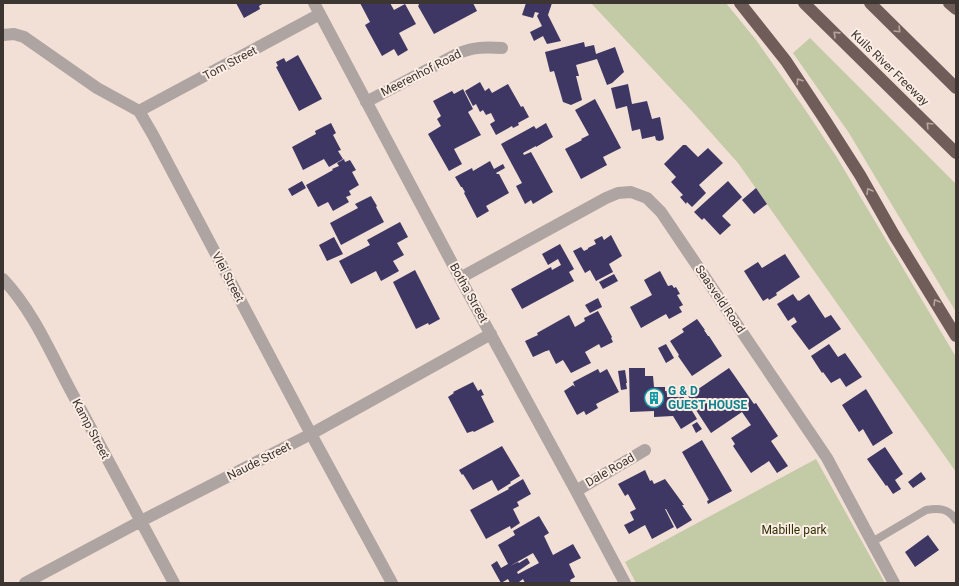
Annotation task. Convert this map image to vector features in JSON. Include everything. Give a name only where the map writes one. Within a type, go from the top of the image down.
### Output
[{"type":"highway","points":[[740,3],[786,61],[825,120],[860,175],[894,235],[956,336]]},
{"type":"highway","name":"Kuils River Freeway","points":[[804,3],[956,153]]},
{"type":"highway","points":[[870,3],[956,88]]},
{"type":"highway","points":[[948,3],[956,9]]},
{"type":"street","name":"Botha Street","points":[[314,3],[460,278],[625,583]]},
{"type":"street","name":"Tom Street","points":[[139,111],[320,14]]},
{"type":"street","points":[[3,35],[14,34],[24,37],[97,88],[139,111]]},
{"type":"street","name":"Meerenhof Road","points":[[366,102],[459,53],[484,47],[502,48]]},
{"type":"street","name":"Vlei Street","points":[[139,111],[392,583]]},
{"type":"street","name":"Saasveld Road","points":[[460,278],[606,198],[631,192],[647,198],[661,212],[828,458],[894,583]]},
{"type":"street","name":"Kamp Street","points":[[3,279],[15,292],[33,318],[71,392],[174,583]]},
{"type":"street","name":"Naude Street","points":[[25,583],[141,521],[311,434],[491,334]]},
{"type":"street","name":"Dale Road","points":[[576,491],[645,450]]},
{"type":"lane","points":[[872,542],[926,510],[937,508],[943,509],[952,514],[956,520]]},
{"type":"green space","points":[[591,3],[726,3],[756,40],[836,156],[956,357],[956,472],[738,163]]},
{"type":"green space","points":[[810,38],[956,184],[956,312],[849,133],[793,53]]},
{"type":"green space","name":"Mabille park","points":[[816,459],[885,583],[636,583],[625,562]]},
{"type":"building","points":[[236,3],[264,3],[259,6],[260,9],[244,18]]},
{"type":"building","points":[[360,3],[390,3],[394,10],[405,4],[416,24],[399,33],[408,50],[398,56],[394,49],[382,56],[365,25],[370,22]]},
{"type":"building","points":[[418,3],[473,3],[477,11],[434,34],[418,6]]},
{"type":"building","points":[[526,3],[552,3],[548,15],[561,41],[547,44],[543,36],[534,41],[530,32],[542,26],[537,16],[539,13],[535,12],[533,18],[522,15]]},
{"type":"building","points":[[584,42],[585,47],[594,45],[596,54],[615,47],[624,72],[612,83],[607,85],[597,59],[576,65],[579,76],[576,76],[582,100],[571,105],[563,102],[554,71],[550,72],[545,52]]},
{"type":"building","points":[[298,55],[322,99],[299,111],[276,67],[278,66],[276,62],[284,58],[286,62]]},
{"type":"building","points":[[480,82],[485,91],[489,88],[492,93],[508,84],[521,107],[523,106],[529,117],[518,123],[519,125],[513,128],[512,126],[496,135],[490,124],[495,121],[491,113],[486,115],[483,110],[480,112],[476,104],[473,106],[465,91]]},
{"type":"building","points":[[628,84],[632,104],[647,101],[652,119],[660,117],[664,138],[663,140],[656,140],[655,136],[642,139],[640,129],[632,131],[627,106],[616,109],[611,88]]},
{"type":"building","points":[[463,89],[473,109],[468,112],[481,135],[454,149],[462,164],[449,171],[428,134],[441,126],[437,119],[441,116],[433,101],[452,91],[454,94]]},
{"type":"building","points":[[595,99],[621,148],[603,157],[607,165],[581,179],[565,149],[589,135],[575,110]]},
{"type":"building","points":[[331,123],[336,133],[333,135],[341,150],[338,151],[343,159],[329,167],[324,159],[303,170],[292,147],[316,134],[315,131]]},
{"type":"building","points":[[546,123],[553,137],[523,153],[524,155],[531,152],[553,192],[533,204],[531,200],[525,204],[516,186],[522,183],[501,144],[534,126],[536,129]]},
{"type":"building","points":[[683,145],[686,145],[698,157],[708,148],[723,163],[699,185],[706,193],[692,207],[687,202],[686,204],[680,197],[683,195],[671,182],[676,177],[664,164]]},
{"type":"building","points":[[344,159],[345,162],[350,160],[356,170],[352,172],[359,185],[349,191],[351,195],[346,197],[349,202],[333,211],[328,202],[318,207],[306,185],[339,166],[337,163]]},
{"type":"building","points":[[490,161],[494,169],[503,164],[505,168],[496,173],[499,174],[509,193],[486,206],[489,211],[477,218],[464,193],[465,192],[455,177],[472,168],[473,171]]},
{"type":"building","points":[[302,181],[306,188],[292,196],[288,189]]},
{"type":"building","points":[[728,181],[742,197],[722,216],[731,225],[720,235],[704,218],[702,220],[694,212]]},
{"type":"building","points":[[756,188],[767,204],[754,214],[742,200]]},
{"type":"building","points":[[371,196],[384,222],[341,245],[330,223],[358,208],[355,204]]},
{"type":"building","points":[[400,222],[408,237],[397,243],[404,255],[393,261],[399,271],[381,281],[376,271],[351,284],[339,261],[370,245],[367,240]]},
{"type":"building","points":[[611,235],[622,256],[609,264],[613,272],[596,281],[590,270],[585,273],[573,251],[581,247],[584,251],[596,244],[594,240],[602,236],[604,240]]},
{"type":"building","points":[[334,237],[343,254],[327,261],[319,245]]},
{"type":"building","points":[[560,244],[574,269],[569,272],[574,281],[522,309],[511,289],[551,267],[552,270],[561,265],[558,259],[548,265],[542,254]]},
{"type":"building","points":[[785,254],[800,277],[776,293],[777,295],[769,300],[768,298],[763,301],[744,271],[758,262],[762,268]]},
{"type":"building","points":[[415,270],[440,319],[429,325],[428,323],[416,329],[393,282]]},
{"type":"building","points":[[660,271],[668,286],[672,285],[674,288],[676,287],[680,294],[677,295],[683,305],[679,307],[682,312],[669,319],[666,314],[641,328],[630,307],[652,295],[644,280]]},
{"type":"building","points":[[614,274],[618,281],[603,289],[599,282]]},
{"type":"building","points":[[793,294],[799,301],[809,294],[825,318],[831,315],[841,329],[809,350],[791,326],[797,322],[794,317],[788,321],[777,304]]},
{"type":"building","points":[[598,298],[602,307],[590,313],[585,305]]},
{"type":"building","points":[[598,311],[612,337],[613,342],[601,348],[599,344],[585,352],[591,363],[571,373],[563,360],[556,364],[549,350],[533,357],[525,341],[538,335],[537,333],[569,315],[575,327],[585,321],[584,318]]},
{"type":"building","points":[[697,319],[722,356],[692,376],[678,356],[679,355],[670,341],[684,332],[682,329]]},
{"type":"building","points":[[666,344],[674,358],[666,363],[658,348]]},
{"type":"building","points":[[829,344],[838,357],[845,353],[862,377],[846,387],[840,378],[831,383],[823,372],[822,373],[811,356]]},
{"type":"building","name":"G & D GUEST HOUSE","points":[[629,368],[645,368],[645,376],[653,376],[654,387],[665,387],[667,397],[679,397],[678,398],[683,396],[697,419],[681,429],[673,416],[654,417],[654,411],[630,412]]},
{"type":"building","points":[[729,368],[754,404],[756,403],[778,436],[771,441],[788,466],[777,473],[769,461],[751,473],[733,446],[735,444],[731,438],[751,425],[742,412],[711,433],[688,396]]},
{"type":"building","points":[[598,369],[600,373],[607,369],[619,392],[596,404],[598,408],[586,415],[584,411],[577,415],[564,391],[573,385],[575,387],[573,382]]},
{"type":"building","points":[[625,370],[627,389],[621,390],[618,371]]},
{"type":"building","points":[[473,382],[478,391],[481,389],[484,395],[481,396],[494,422],[474,432],[467,433],[448,397],[454,393],[453,392]]},
{"type":"building","points":[[866,389],[893,433],[873,446],[863,429],[859,432],[842,405]]},
{"type":"building","points":[[697,422],[702,429],[696,433],[692,425]]},
{"type":"building","points":[[702,440],[732,491],[708,504],[707,501],[709,500],[682,452]]},
{"type":"building","points":[[502,446],[520,476],[498,491],[492,480],[473,490],[459,470]]},
{"type":"building","points":[[885,447],[903,474],[895,480],[901,489],[893,494],[867,459]]},
{"type":"building","points":[[645,470],[650,481],[652,480],[654,484],[665,479],[684,505],[682,505],[692,520],[677,529],[665,509],[674,527],[652,539],[645,525],[629,534],[624,525],[634,520],[630,512],[636,509],[628,494],[625,496],[618,484]]},
{"type":"building","points":[[921,472],[926,479],[913,488],[908,482]]},
{"type":"building","points":[[523,479],[531,494],[517,502],[519,506],[513,509],[520,523],[511,529],[510,526],[486,539],[470,510],[509,489],[508,488]]},
{"type":"building","points":[[539,516],[549,533],[544,536],[553,555],[573,544],[581,558],[569,564],[575,577],[570,580],[571,583],[525,583],[523,579],[519,582],[520,583],[510,583],[508,579],[501,583],[491,565],[497,561],[501,568],[508,564],[498,545],[515,535],[513,531]],"holes":[[[533,553],[539,563],[518,574],[517,572],[530,563],[527,558],[510,566]]]},
{"type":"building","points":[[928,535],[939,550],[915,567],[905,552]]},
{"type":"place","name":"G & D GUEST HOUSE","points":[[654,398]]}]
